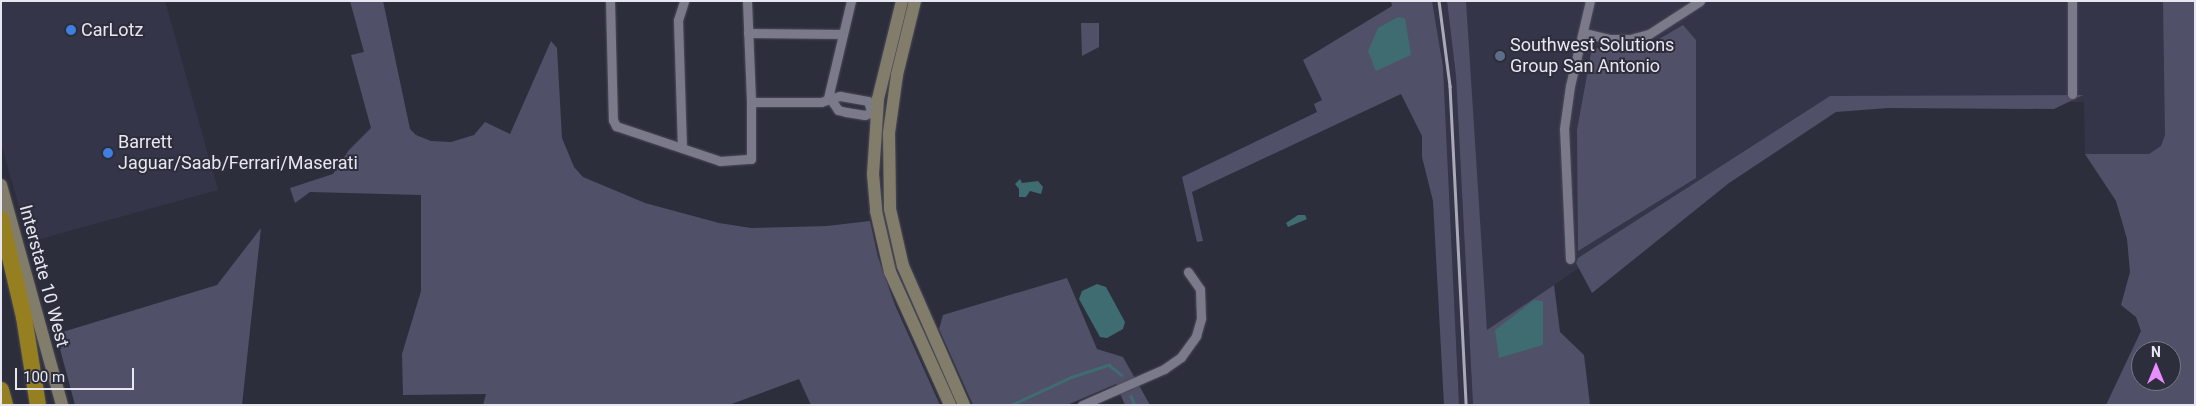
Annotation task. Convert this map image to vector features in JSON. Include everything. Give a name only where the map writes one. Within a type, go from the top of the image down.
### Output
[{"type":"highway","points":[[1,219],[24,317],[38,405]]},
{"type":"highway","points":[[1,390],[6,405]]},
{"type":"main road","points":[[902,1],[874,110],[873,174],[883,245],[899,296],[950,405]]},
{"type":"main road","points":[[915,1],[897,75],[889,133],[890,209],[908,281],[964,405]]},
{"type":"main road","name":"Interstate 10 West","points":[[1,185],[62,405]]},
{"type":"street","points":[[610,1],[613,120],[616,126],[720,161],[751,159],[747,1]]},
{"type":"street","points":[[682,148],[678,20],[684,1]]},
{"type":"street","points":[[750,102],[820,102],[830,99],[840,96],[868,101],[874,110],[865,115],[846,112],[838,110],[830,99],[851,1]]},
{"type":"street","points":[[1570,259],[1564,129],[1570,86],[1590,1]]},
{"type":"street","points":[[1584,32],[1609,39],[1630,39],[1649,34],[1700,1]]},
{"type":"street","points":[[2072,1],[2072,94]]},
{"type":"street","points":[[748,33],[843,34]]},
{"type":"street","points":[[846,112],[848,98]]},
{"type":"street","points":[[1082,405],[1164,369],[1181,357],[1196,336],[1201,318],[1200,289],[1188,272]]},
{"type":"street","points":[[1090,405],[1103,397]]},
{"type":"shaded area","points":[[1,1],[165,1],[218,190],[29,242],[1,143]]},
{"type":"shaded area","points":[[350,1],[383,1],[410,129],[416,135],[431,141],[451,142],[474,135],[485,122],[510,134],[551,41],[557,48],[562,138],[574,167],[583,177],[645,203],[719,223],[751,228],[827,226],[870,221],[878,257],[895,305],[940,405],[811,405],[799,379],[729,405],[483,405],[486,394],[403,395],[402,354],[421,291],[421,195],[310,192],[295,203],[290,188],[333,174],[349,150],[371,128],[351,55],[364,52]]},
{"type":"shaded area","points":[[1391,1],[1432,1],[1443,67],[1459,405],[1444,405],[1433,201],[1422,157],[1422,136],[1401,94],[1192,192],[1203,241],[1197,242],[1182,177],[1317,112],[1314,104],[1322,100],[1303,60],[1392,6]]},
{"type":"shaded area","points":[[1432,1],[1447,1],[1456,76],[1473,405],[1459,405],[1443,67]]},
{"type":"shaded area","points":[[1447,1],[1466,1],[1487,330],[1554,285],[1560,332],[1584,355],[1590,405],[1473,405],[1456,76]]},
{"type":"shaded area","points":[[1459,1],[2195,1],[2195,154],[2085,154],[2084,102],[1863,102],[1787,125],[1487,331]]},
{"type":"shaded area","points":[[2163,1],[2195,1],[2195,405],[2106,405],[2131,352],[2131,391],[2181,391],[2181,341],[2136,341],[2141,331],[2136,317],[2121,305],[2130,272],[2127,239],[2116,201],[2085,154],[2149,154],[2161,146],[2165,135]]},
{"type":"shaded area","points":[[1398,17],[1405,18],[1411,55],[1376,71],[1368,51],[1378,28]]},
{"type":"shaded area","points":[[1081,23],[1099,23],[1099,47],[1082,56]]},
{"type":"shaded area","points":[[1683,25],[1696,40],[1696,178],[1578,251],[1577,130],[1591,53],[1595,48],[1617,51],[1644,48]]},
{"type":"shaded area","points":[[2083,95],[2054,109],[1888,108],[1836,112],[1729,183],[1592,293],[1576,263],[1578,258],[1830,96]]},
{"type":"shaded area","points":[[1020,179],[1022,183],[1038,181],[1043,187],[1041,194],[1030,191],[1026,197],[1019,197],[1019,189],[1015,184]]},
{"type":"shaded area","points":[[1298,215],[1305,215],[1307,219],[1288,227],[1286,223]]},
{"type":"shaded area","points":[[261,228],[242,405],[75,405],[56,334],[217,285]]},
{"type":"shaded area","points":[[1067,278],[1097,349],[1123,357],[1150,405],[1125,405],[1116,384],[1067,405],[973,405],[939,329],[943,315]]},
{"type":"shaded area","points":[[1097,284],[1106,287],[1125,322],[1123,329],[1107,338],[1100,337],[1079,299],[1082,291]]},
{"type":"shaded area","points":[[1534,300],[1543,301],[1543,345],[1499,358],[1495,330]]},
{"type":"waterway","points":[[1011,405],[1071,377],[1109,365],[1122,375]]},
{"type":"waterway","points":[[1131,396],[1135,405]]},
{"type":"railway","points":[[1439,1],[1450,86],[1466,405]]},
{"type":"place","name":"CarLotz","points":[[71,30]]},
{"type":"place","name":"Southwest Solutions Group San Antonio","points":[[1500,56]]},
{"type":"place","name":"Barrett Jaguar/Saab/Ferrari/Maserati","points":[[108,153]]}]
